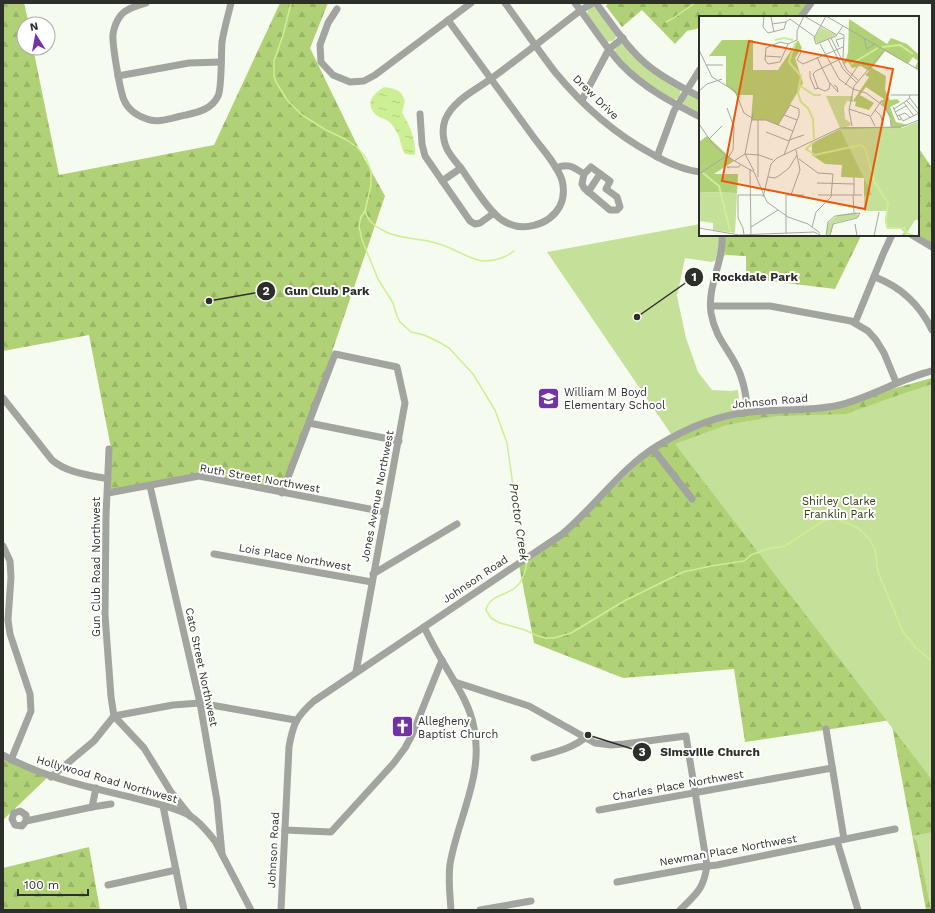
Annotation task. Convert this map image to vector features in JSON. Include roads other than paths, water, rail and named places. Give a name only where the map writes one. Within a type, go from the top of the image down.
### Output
[{"type":"street","points":[[146,3],[132,8],[121,15],[115,27],[113,43],[118,76],[124,100],[129,108],[139,116],[148,120],[158,120],[194,113],[204,110],[213,104],[220,94],[223,39],[231,3]]},
{"type":"street","points":[[337,9],[328,23],[320,44],[321,62],[333,76],[350,82],[364,82],[471,3]]},
{"type":"street","name":"Drew Drive","points":[[505,3],[556,72],[582,100],[612,128],[633,143],[657,157],[699,172]]},
{"type":"street","points":[[575,3],[620,63],[637,79],[651,90],[677,106],[699,117]]},
{"type":"street","points":[[448,20],[491,79],[556,168],[562,180],[564,190],[560,206],[554,214],[544,221],[537,225],[528,227],[517,227],[501,220],[491,211],[447,149],[442,132],[445,121],[449,111],[455,105],[491,79],[535,44],[581,10],[593,3]]},
{"type":"street","points":[[596,3],[623,38],[649,66],[686,90],[699,96]]},
{"type":"street","points":[[802,16],[811,3]]},
{"type":"street","points":[[582,100],[609,49],[623,38]]},
{"type":"street","points":[[118,76],[189,63],[221,62]]},
{"type":"street","points":[[657,157],[677,106],[699,70]]},
{"type":"street","points":[[420,114],[423,151],[470,221],[475,224],[480,223],[494,213]]},
{"type":"street","points":[[556,168],[565,165],[572,166],[584,174]]},
{"type":"street","points":[[591,167],[600,174],[610,181],[606,189],[617,197],[620,207],[617,210],[610,210],[588,192],[582,184],[584,174],[591,167]]},
{"type":"street","points":[[442,181],[461,168]]},
{"type":"street","points":[[588,192],[600,174]]},
{"type":"street","points":[[722,236],[721,251],[711,288],[711,306],[714,326],[719,338],[736,364],[741,377],[745,390],[748,412]]},
{"type":"street","points":[[856,323],[892,236]]},
{"type":"street","points":[[914,236],[932,247]]},
{"type":"street","points":[[875,277],[897,288],[911,300],[924,315],[932,330]]},
{"type":"street","points":[[711,306],[770,306],[818,314],[856,323],[868,331],[879,343],[896,382]]},
{"type":"street","name":"Jones Avenue Northwest","points":[[309,423],[335,354],[397,367],[405,403],[356,672]]},
{"type":"street","name":"Johnson Road","points":[[281,910],[288,747],[295,720],[314,701],[527,558],[571,526],[584,515],[626,471],[653,449],[679,434],[700,424],[748,412],[835,406],[858,399],[896,382],[932,371]]},
{"type":"street","points":[[3,398],[52,460],[59,466],[108,479]]},
{"type":"street","points":[[282,493],[309,423],[399,441]]},
{"type":"street","name":"Gun Club Road Northwest","points":[[109,449],[106,516],[105,616],[110,697],[114,716]]},
{"type":"street","points":[[653,449],[692,499]]},
{"type":"street","name":"Ruth Street Northwest","points":[[108,493],[199,476],[385,512]]},
{"type":"street","name":"Cato Street Northwest","points":[[150,486],[200,703],[217,801],[222,854]]},
{"type":"street","points":[[373,578],[457,524]]},
{"type":"street","points":[[3,546],[10,561],[11,577],[8,620],[10,634],[32,703],[32,711],[11,760]]},
{"type":"street","name":"Lois Place Northwest","points":[[214,554],[373,578]]},
{"type":"street","points":[[424,627],[455,682],[466,705],[474,727],[477,748],[476,766],[472,786],[450,866],[451,910]]},
{"type":"street","points":[[285,830],[331,832],[346,816],[393,764],[405,748],[412,735],[442,660]]},
{"type":"street","points":[[455,682],[529,706],[596,743],[611,745],[624,744],[686,736],[707,866],[704,881],[698,892],[680,910]]},
{"type":"street","points":[[51,777],[94,741],[114,716],[172,705],[200,703],[295,720]]},
{"type":"street","points":[[114,716],[144,748],[171,792],[190,816]]},
{"type":"street","points":[[826,729],[840,840],[858,910]]},
{"type":"street","points":[[534,758],[562,750],[580,742],[586,737]]},
{"type":"street","name":"Hollywood Road Northwest","points":[[3,755],[28,768],[51,777],[164,806],[190,816],[208,832],[222,854],[251,910]]},
{"type":"street","name":"Charles Place Northwest","points":[[599,810],[696,794],[832,768]]},
{"type":"street","points":[[92,807],[96,788]]},
{"type":"street","points":[[26,821],[111,804]]},
{"type":"street","points":[[164,806],[184,910]]},
{"type":"street","name":"Newman Place Northwest","points":[[617,882],[717,865],[895,829]]},
{"type":"street","points":[[108,885],[176,870]]},
{"type":"street","points":[[480,910],[531,902]]},
{"type":"water","points":[[384,87],[398,90],[402,94],[405,101],[402,112],[413,138],[415,154],[405,154],[398,133],[388,121],[375,114],[371,109],[370,105],[372,98]]},
{"type":"waterway","name":"Proctor Creek","points":[[291,3],[283,35],[274,61],[274,76],[276,82],[287,100],[302,115],[357,147],[366,158],[371,171],[371,185],[365,211],[361,217],[359,226],[362,240],[378,279],[393,303],[400,322],[411,332],[424,335],[449,348],[473,374],[495,410],[507,443],[516,507],[527,555]]},
{"type":"waterway","points":[[666,22],[695,3]]},
{"type":"waterway","points":[[365,211],[373,224],[386,232],[401,237],[423,240],[448,247],[475,259],[483,261],[496,260],[507,256],[514,251]]},
{"type":"waterway","name":"Proctor Creek","points":[[527,561],[521,582],[512,590],[491,601],[486,610],[491,618],[500,623],[525,630],[538,636],[554,638],[571,633],[626,600],[683,572],[744,561],[751,555],[767,549],[785,546],[823,521],[837,519],[858,528],[869,538],[875,549],[878,572],[903,632],[915,647],[932,661]]},
{"type":"place","name":"Gun Club Park","points":[[209,301]]},
{"type":"place","name":"Rockdale Park","points":[[637,317]]},
{"type":"place","name":"William M Boyd Elementary School","points":[[549,398]]},
{"type":"place","name":"Allegheny Baptist Church","points":[[402,727]]},
{"type":"place","name":"Simsville Church","points":[[588,735]]},
{"type":"park label","name":"Shirley Clarke Franklin Park","points":[[839,507]]}]
